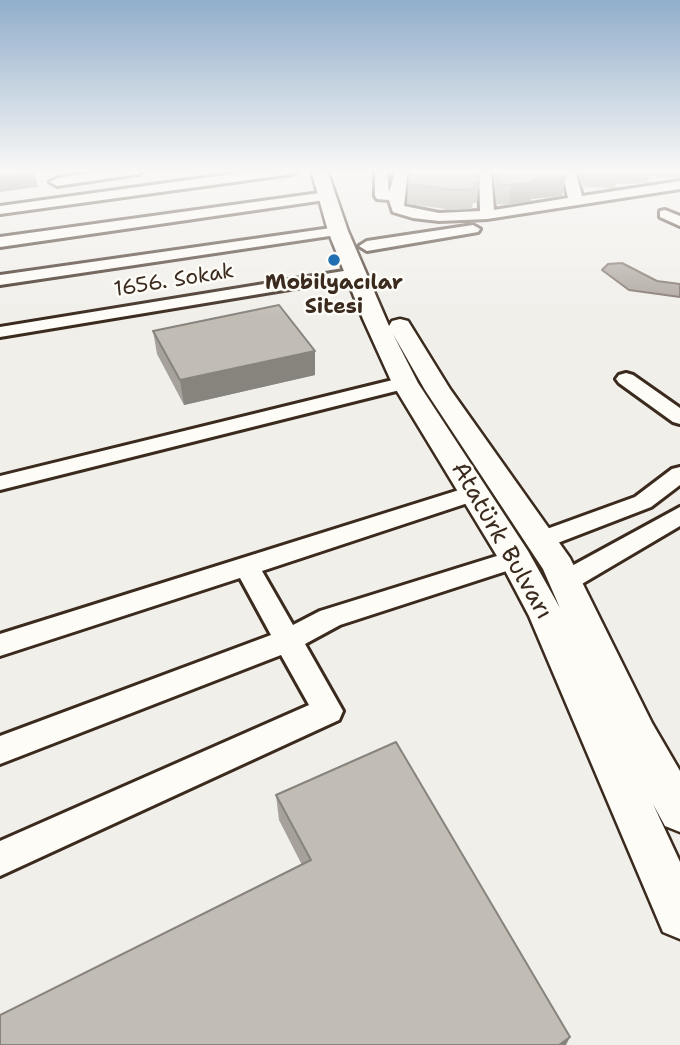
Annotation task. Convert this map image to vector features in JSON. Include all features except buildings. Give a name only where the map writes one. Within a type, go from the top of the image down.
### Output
[{"type":"main road","name":"Atatürk Bulvarı","points":[[336,219],[338,230],[361,260],[387,302],[412,350],[546,546],[566,581],[638,735],[680,812]]},
{"type":"main road","name":"Atatürk Bulvarı","points":[[344,219],[405,383],[516,559],[547,616],[680,915]]},
{"type":"main road","points":[[516,559],[546,546]]},
{"type":"street","points":[[0,242],[74,219]]},
{"type":"street","name":"1656. Sokak","points":[[0,332],[567,219]]},
{"type":"street","points":[[0,280],[338,230]]},
{"type":"street","points":[[626,379],[680,418]]},
{"type":"street","points":[[0,483],[405,383]]},
{"type":"street","points":[[546,546],[643,502],[680,474]]},
{"type":"street","points":[[0,645],[475,494]]},
{"type":"street","points":[[566,581],[680,515]]},
{"type":"street","points":[[0,750],[289,640],[330,618],[516,559]]},
{"type":"street","points":[[0,859],[328,711],[246,566]]},
{"type":"shaded area","points":[[622,263],[657,281],[680,284],[680,297],[629,290],[602,270],[608,264]]},
{"type":"place","name":"Mobilyacılar Sitesi","points":[[334,260]]}]
